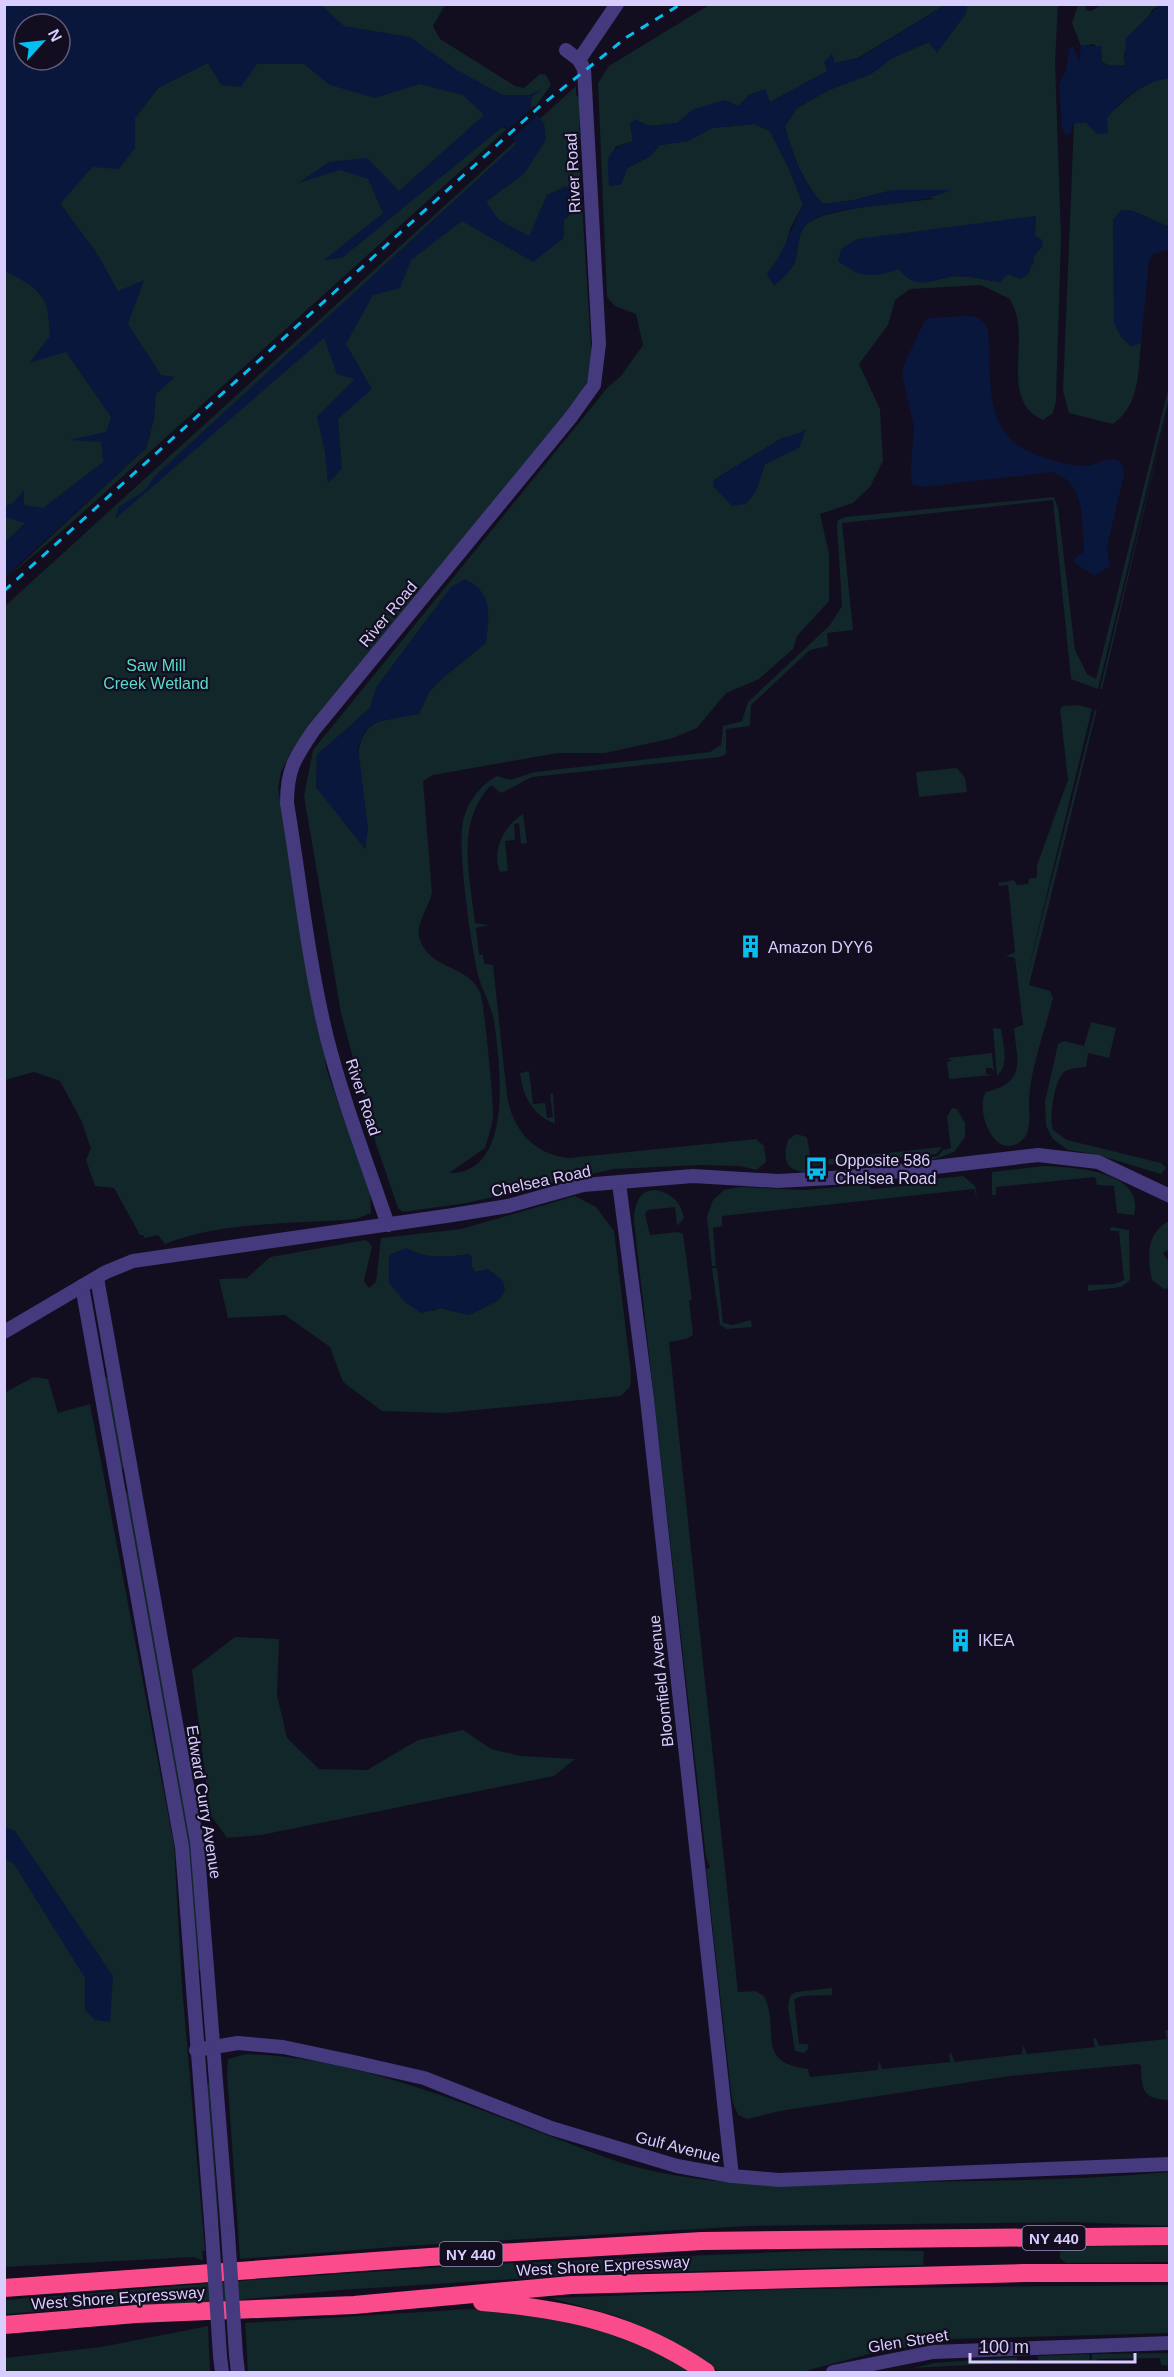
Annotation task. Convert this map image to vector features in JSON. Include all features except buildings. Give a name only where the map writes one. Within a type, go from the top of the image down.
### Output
[{"type":"highway","name":"West Shore Expressway","points":[[4,2288],[429,2257],[702,2241],[1170,2236]]},
{"type":"highway","name":"West Shore Expressway","points":[[4,2325],[136,2314],[354,2305],[570,2285],[1024,2273],[1170,2273]]},
{"type":"highway","points":[[354,2305],[466,2300],[562,2310],[613,2324],[655,2341],[706,2373]]},
{"type":"street","points":[[566,50],[579,60],[617,4]]},
{"type":"street","name":"River Road","points":[[388,1225],[338,1079],[327,1035],[315,978],[287,803],[287,779],[296,757],[313,731],[564,426],[594,385],[599,344],[584,69],[579,60]]},
{"type":"street","name":"Chelsea Road","points":[[4,1332],[82,1286],[133,1261],[508,1206],[583,1185],[693,1176],[778,1181],[849,1177],[1038,1155],[1098,1162],[1170,1196]]},
{"type":"street","name":"Bloomfield Avenue","points":[[619,1183],[647,1399],[732,2176]]},
{"type":"street","name":"Edward Curry Avenue","points":[[97,1278],[197,1842],[238,2373]]},
{"type":"street","name":"Edward Curry Avenue","points":[[82,1286],[182,1847],[222,2373]]},
{"type":"street","points":[[117,1480],[132,1478]]},
{"type":"street","name":"Gulf Avenue","points":[[196,2050],[238,2043],[283,2047],[424,2078],[551,2128],[677,2166],[732,2176],[779,2180],[1170,2164]]},
{"type":"street","name":"Glen Street","points":[[833,2373],[933,2352],[1170,2343]]},
{"type":"green space","points":[[286,4],[445,5],[433,26],[440,39],[515,86],[524,88],[540,74],[546,75],[551,85],[533,110],[530,106],[532,96],[538,92],[529,95],[504,95],[442,176],[502,127],[507,129],[59,534],[5,579],[146,448],[151,431],[5,560],[5,271],[31,284],[48,304],[76,226],[60,203],[92,167],[135,148],[135,118],[158,88],[208,63],[214,73]]},
{"type":"green space","points":[[709,5],[945,5],[858,58],[834,63],[832,54],[828,71],[770,102],[764,90],[749,95],[739,106],[694,109],[678,123],[649,126],[630,123],[633,141],[615,147],[609,186],[621,184],[627,168],[649,157],[660,145],[688,141],[712,128],[755,124],[770,131],[803,204],[790,229],[784,252],[767,274],[794,265],[801,234],[806,225],[815,219],[847,210],[934,199],[913,192],[893,190],[854,200],[823,204],[799,167],[785,126],[797,108],[829,90],[871,74],[892,58],[929,42],[937,52],[966,13],[967,5],[1058,5],[1055,62],[1061,237],[1056,401],[1053,413],[1043,420],[1031,412],[1023,401],[1018,374],[1019,330],[1010,299],[981,285],[910,289],[895,300],[888,325],[859,364],[880,409],[883,461],[870,487],[853,503],[820,514],[829,554],[829,601],[797,636],[793,649],[759,679],[726,693],[697,728],[670,739],[605,753],[558,753],[433,775],[423,781],[432,892],[419,928],[420,940],[432,957],[467,977],[480,992],[493,1108],[485,1148],[449,1173],[470,1168],[485,1156],[494,1136],[498,1113],[499,1063],[494,1022],[475,961],[462,853],[463,821],[471,801],[480,789],[497,776],[510,780],[535,772],[710,752],[721,745],[723,726],[742,721],[748,702],[830,625],[842,606],[837,525],[838,520],[845,517],[1054,497],[1058,508],[1075,650],[1087,674],[1096,679],[1169,386],[1169,398],[1098,689],[1071,679],[1053,500],[842,523],[853,630],[827,633],[828,646],[810,650],[751,705],[750,726],[726,729],[726,754],[720,757],[532,777],[501,793],[491,785],[480,800],[469,833],[470,887],[475,923],[489,925],[476,928],[479,955],[483,955],[484,964],[493,965],[507,1096],[520,1130],[535,1146],[556,1156],[569,1158],[756,1139],[764,1146],[766,1162],[756,1170],[740,1166],[700,1165],[614,1169],[467,1203],[403,1212],[398,1208],[376,1144],[341,1013],[304,796],[313,750],[608,387],[621,376],[643,345],[636,314],[615,306],[607,297],[598,83],[609,66]],"holes":[[[1036,216],[1033,264],[1008,274],[999,282],[956,276],[919,282],[912,280],[899,269],[870,275],[854,272]],[[805,430],[765,464],[755,493],[714,480],[782,438],[795,437]],[[486,643],[446,675],[429,692],[419,714],[384,720],[374,724],[364,734],[359,748],[358,764],[365,817],[365,848],[316,787],[317,755],[370,708],[377,686]]]},
{"type":"green space","points":[[1078,5],[1086,5],[1086,10],[1091,11],[1101,5],[1160,5],[1153,9],[1124,53],[1125,65],[1110,66],[1102,62],[1102,55],[1094,44],[1081,46],[1072,23]]},
{"type":"green space","points":[[1169,78],[1169,227],[1133,211],[1121,210],[1121,337],[1131,346],[1141,343],[1138,377],[1133,397],[1122,416],[1113,424],[1069,413],[1063,391],[1074,123],[1086,122],[1092,129],[1146,85]]},
{"type":"green space","name":"Saw Mill Creek Wetland","points":[[576,86],[576,95],[580,98],[579,154],[591,347],[590,376],[577,400],[290,754],[281,772],[278,788],[327,1071],[370,1191],[371,1213],[356,1219],[235,1227],[165,1244],[158,1235],[145,1238],[140,1235],[114,1188],[95,1186],[86,1160],[91,1149],[82,1122],[60,1081],[34,1072],[5,1080],[5,606]]},
{"type":"green space","points":[[1169,405],[1102,689],[1100,689]]},
{"type":"green space","points":[[1079,705],[1092,709],[1025,984],[1095,710],[1097,711],[1029,985],[1050,991],[1053,998],[1032,1076],[1028,1130],[1024,1139],[1010,1146],[1001,1144],[988,1130],[983,1109],[986,1092],[1008,1083],[1014,1076],[1017,1061],[1014,1028],[1023,1025],[1015,958],[1006,956],[1015,952],[1008,885],[999,886],[998,883],[1014,880],[1017,885],[1028,884],[1029,879],[1037,877],[1037,865],[1068,780],[1060,709],[1063,706]]},
{"type":"green space","points":[[957,768],[965,778],[967,792],[919,797],[916,772]]},
{"type":"green space","points":[[523,814],[527,843],[521,844],[519,823],[514,824],[515,840],[505,841],[508,871],[500,872],[497,856],[501,840],[510,825]]},
{"type":"green space","points":[[1091,1022],[1116,1028],[1109,1058],[1088,1053],[1086,1067],[1071,1069],[1063,1073],[1057,1084],[1053,1101],[1053,1130],[1067,1140],[1161,1163],[1166,1168],[1161,1174],[1098,1155],[1068,1150],[1053,1139],[1046,1126],[1045,1102],[1058,1044],[1064,1041],[1084,1046]]},
{"type":"green space","points":[[993,1028],[1001,1029],[1005,1054],[1003,1066],[997,1076]]},
{"type":"green space","points":[[992,1053],[994,1071],[986,1068],[986,1074],[994,1075],[949,1079],[947,1062],[952,1061],[947,1058]]},
{"type":"green space","points":[[529,1071],[533,1104],[545,1103],[547,1118],[553,1117],[550,1094],[553,1093],[555,1124],[540,1115],[526,1097],[520,1073]]},
{"type":"green space","points":[[952,1108],[957,1109],[965,1123],[965,1137],[954,1152],[932,1160],[932,1157],[938,1156],[943,1150],[951,1148],[947,1117]]},
{"type":"green space","points":[[796,1134],[807,1137],[811,1161],[942,1147],[936,1154],[816,1166],[816,1172],[800,1172],[790,1166],[786,1156],[788,1140]]},
{"type":"green space","points":[[1043,1166],[1086,1170],[1117,1180],[1128,1188],[1135,1200],[1134,1215],[1117,1213],[1114,1186],[1097,1185],[1095,1177],[996,1187],[996,1195],[992,1195],[992,1172]]},
{"type":"green space","points":[[963,1176],[975,1186],[977,1198],[974,1189],[722,1216],[722,1226],[713,1228],[716,1266],[712,1266],[707,1217],[713,1200],[724,1190],[740,1187],[805,1190],[869,1184],[871,1189],[934,1183],[934,1179]]},
{"type":"green space","points":[[657,1190],[675,1200],[681,1207],[684,1218],[677,1226],[675,1207],[648,1210],[645,1214],[650,1235],[678,1232],[683,1234],[692,1300],[689,1300],[693,1335],[686,1339],[669,1342],[738,1992],[756,1991],[764,1996],[769,2009],[774,2052],[780,2059],[791,2065],[808,2069],[810,2077],[878,2070],[879,2061],[882,2069],[950,2062],[949,2054],[951,2053],[955,2062],[1022,2054],[1023,2045],[1027,2054],[1095,2047],[1093,2039],[1096,2038],[1099,2046],[1167,2039],[1165,2031],[1169,2029],[1169,2100],[1154,2098],[1146,2092],[1142,2082],[1141,2066],[1138,2064],[1010,2076],[780,2111],[747,2119],[738,2115],[732,2100],[706,1870],[710,1867],[706,1857],[634,1222],[636,1205],[641,1195]]},
{"type":"green space","points":[[575,1196],[596,1207],[614,1231],[631,1373],[630,1387],[621,1396],[445,1413],[382,1411],[343,1382],[330,1347],[285,1315],[228,1318],[219,1279],[247,1278],[270,1257],[366,1240],[372,1246],[364,1281],[369,1288],[376,1282],[381,1238],[461,1229]],"holes":[[[406,1248],[413,1252],[436,1257],[468,1254],[472,1257],[472,1267],[475,1272],[488,1270],[495,1274],[500,1299],[469,1315],[440,1308],[432,1311]]]},
{"type":"green space","points":[[1169,1221],[1169,1250],[1163,1253],[1169,1262],[1169,1288],[1164,1289],[1152,1280],[1149,1254],[1156,1232]]},
{"type":"green space","points":[[1111,1227],[1129,1230],[1130,1280],[1121,1287],[1088,1291],[1088,1285],[1115,1284],[1124,1280],[1119,1231],[1110,1231]]},
{"type":"green space","points":[[712,1268],[717,1268],[723,1323],[733,1325],[751,1320],[752,1327],[727,1329],[720,1325]]},
{"type":"green space","points":[[34,1377],[48,1379],[58,1413],[90,1404],[174,1845],[182,1986],[205,2251],[202,2251],[203,2261],[194,2257],[5,2267],[4,1393]]},
{"type":"green space","points":[[108,1377],[125,1468],[121,1469],[104,1379]]},
{"type":"green space","points":[[125,1492],[129,1492],[190,1829],[201,1969],[198,1971]]},
{"type":"green space","points":[[235,1637],[279,1639],[277,1695],[287,1738],[319,1769],[367,1770],[418,1740],[463,1730],[491,1749],[521,1756],[575,1759],[554,1776],[261,1835],[227,1838],[210,1814],[192,1670]]},
{"type":"green space","points":[[832,1988],[832,1995],[803,1996],[794,1999],[799,2044],[807,2044],[809,2048],[804,2053],[795,2051],[788,2007],[790,1996],[796,1992]]},
{"type":"green space","points":[[246,2054],[285,2057],[362,2071],[474,2107],[622,2163],[693,2178],[764,2184],[837,2184],[1039,2180],[1169,2172],[1169,2226],[1073,2222],[748,2226],[407,2246],[240,2259],[227,2073],[228,2059]]},
{"type":"green space","points":[[209,2083],[219,2222],[217,2225],[204,2084]]},
{"type":"green space","points":[[1169,2245],[1169,2262],[1066,2263],[1060,2258],[1060,2250],[1066,2247]]},
{"type":"green space","points":[[829,2250],[924,2251],[923,2265],[590,2274],[341,2290],[196,2304],[123,2305],[5,2314],[5,2300],[251,2280],[489,2264]]},
{"type":"green space","points":[[1169,2285],[1169,2333],[953,2339],[865,2355],[802,2372],[720,2372],[669,2340],[617,2316],[550,2298],[791,2289]]},
{"type":"green space","points":[[469,2309],[538,2312],[632,2338],[694,2372],[248,2372],[245,2323]]},
{"type":"green space","points":[[208,2326],[210,2372],[5,2372],[5,2358],[101,2347]]},
{"type":"green space","points":[[1169,2353],[1169,2366],[1161,2365],[1160,2358],[1097,2359],[1097,2364],[1092,2362],[1092,2354]]},
{"type":"green space","points":[[1089,2354],[1090,2362],[1039,2361],[1037,2356]]},
{"type":"green space","points":[[1017,2357],[1017,2360],[1007,2363],[913,2368],[934,2363]]},
{"type":"water","points":[[5,5],[321,5],[344,26],[410,37],[457,70],[503,95],[529,95],[542,89],[532,96],[530,106],[544,123],[546,139],[525,173],[486,202],[499,220],[529,236],[547,195],[566,186],[573,191],[578,208],[564,220],[564,238],[533,262],[462,221],[411,260],[400,288],[373,295],[346,344],[372,389],[338,419],[342,469],[328,483],[325,452],[317,417],[355,379],[337,374],[324,338],[115,519],[119,507],[144,491],[157,474],[516,144],[506,127],[502,127],[342,258],[324,260],[383,213],[368,179],[340,170],[298,183],[329,162],[367,158],[399,191],[484,115],[463,95],[420,84],[375,98],[330,85],[304,64],[257,64],[241,87],[221,85],[208,63],[158,88],[135,118],[135,148],[119,169],[92,167],[60,204],[95,250],[118,291],[144,280],[128,324],[161,375],[175,377],[156,394],[154,420],[146,448],[5,577],[5,542],[25,523],[5,517],[5,506],[13,503],[24,490],[24,505],[43,508],[103,462],[101,442],[70,440],[106,432],[111,417],[66,352],[29,363],[50,336],[45,302],[41,295],[28,284],[5,271]]},
{"type":"water","points":[[945,5],[967,5],[966,13],[937,53],[929,42],[892,58],[871,74],[829,90],[797,108],[785,126],[799,168],[823,204],[854,200],[893,190],[950,190],[934,197],[915,201],[838,211],[808,223],[801,232],[793,266],[774,286],[767,274],[783,248],[803,204],[770,131],[755,124],[712,128],[688,141],[660,145],[649,157],[627,168],[621,184],[609,186],[609,156],[617,148],[633,141],[630,123],[635,119],[649,126],[677,123],[694,109],[725,100],[739,106],[749,95],[765,89],[770,102],[827,71],[824,62],[832,54],[835,63],[859,58]]},
{"type":"water","points":[[1160,5],[1169,5],[1169,78],[1142,87],[1120,104],[1107,118],[1108,133],[1097,134],[1086,122],[1073,124],[1071,133],[1066,136],[1062,127],[1059,84],[1066,71],[1069,49],[1073,46],[1079,62],[1081,46],[1101,46],[1102,63],[1110,66],[1125,65],[1126,38]]},
{"type":"water","points":[[1121,210],[1133,211],[1169,227],[1169,250],[1152,254],[1149,262],[1141,343],[1131,346],[1121,337],[1114,323],[1113,220]]},
{"type":"water","points":[[1036,216],[1035,236],[1041,239],[1043,246],[1035,255],[1028,275],[1020,279],[1008,274],[1000,282],[956,276],[920,282],[906,276],[899,269],[867,275],[838,261],[841,249],[857,239]]},
{"type":"water","points":[[963,316],[978,318],[988,329],[991,394],[1000,425],[1009,438],[1022,448],[1061,463],[1084,466],[1112,459],[1123,466],[1124,475],[1107,547],[1110,566],[1094,576],[1074,560],[1084,551],[1082,515],[1077,494],[1063,477],[1052,472],[923,487],[912,484],[914,426],[902,375],[904,365],[924,322],[930,318]]},
{"type":"water","points":[[806,429],[799,448],[765,464],[755,493],[746,504],[732,506],[713,486],[714,480],[747,459],[783,438]]},
{"type":"water","points":[[465,579],[481,591],[488,606],[486,643],[446,675],[429,692],[419,714],[376,722],[365,731],[358,747],[368,828],[365,849],[316,787],[317,755],[370,708],[377,686],[451,587]]},
{"type":"water","points":[[406,1248],[437,1257],[468,1254],[472,1257],[472,1267],[475,1272],[488,1269],[503,1281],[505,1290],[500,1299],[469,1315],[441,1308],[421,1313],[406,1303],[389,1283],[389,1255]]},
{"type":"water","points":[[4,1827],[15,1831],[113,1976],[110,2022],[95,2020],[85,2010],[85,1978],[14,1864],[5,1859]]},
{"type":"pier","points":[[534,106],[540,113],[511,139],[505,132]]},
{"type":"railway","points":[[4,591],[538,108],[627,37],[681,4]]},
{"type":"place","name":"Amazon DYY6","points":[[750,947]]},
{"type":"place","name":"Opposite 586 Chelsea Road","points":[[817,1169]]},
{"type":"place","name":"IKEA","points":[[960,1640]]}]
